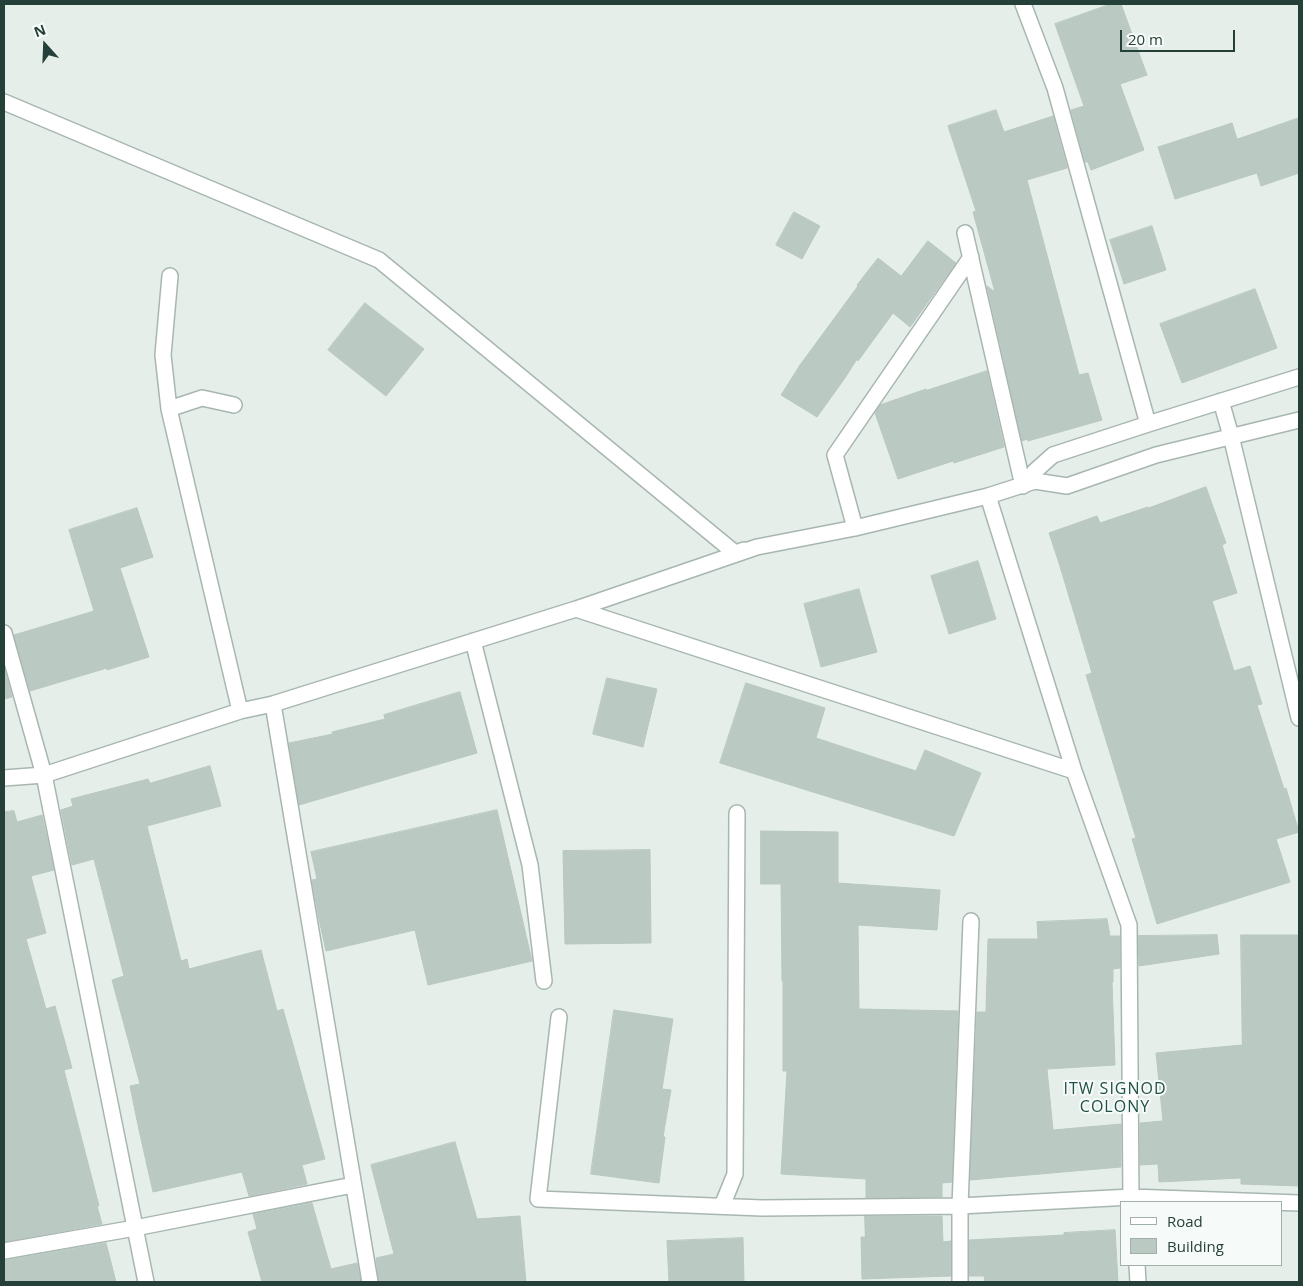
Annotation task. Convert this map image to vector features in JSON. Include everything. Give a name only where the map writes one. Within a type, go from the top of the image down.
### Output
[{"type":"street","points":[[1023,4],[1055,88],[1148,424]]},
{"type":"street","points":[[4,102],[378,260],[735,553],[855,528],[988,496],[1029,484],[1067,486],[1156,455],[1299,420]]},
{"type":"street","points":[[965,233],[1029,484]]},
{"type":"street","points":[[855,528],[835,455],[971,257]]},
{"type":"street","points":[[170,276],[163,355],[169,409],[240,711]]},
{"type":"street","points":[[1029,484],[1034,472],[1053,455],[1299,376]]},
{"type":"street","points":[[169,409],[202,398],[234,405]]},
{"type":"street","points":[[1221,401],[1232,436],[1299,718]]},
{"type":"street","points":[[988,496],[1074,771],[1129,925],[1131,1200]]},
{"type":"street","points":[[4,778],[44,775],[240,711],[274,704],[576,609],[757,547]]},
{"type":"street","points":[[576,609],[1074,771]]},
{"type":"street","points":[[4,633],[44,775],[146,1282]]},
{"type":"street","points":[[473,641],[530,865],[544,981]]},
{"type":"street","points":[[274,704],[370,1282]]},
{"type":"street","points":[[722,1206],[735,1174],[737,813]]},
{"type":"street","points":[[960,1282],[960,1206],[971,921]]},
{"type":"street","points":[[559,1017],[538,1199],[772,1208],[960,1206],[1131,1200],[1187,1201]]},
{"type":"street","points":[[4,1251],[135,1228],[353,1185]]},
{"type":"street","points":[[1283,1203],[1299,1203]]},
{"type":"street","points":[[1136,1266],[1138,1282]]},
{"type":"building","points":[[1111,4],[1121,4],[1147,75],[1120,84],[1144,150],[1091,170],[1088,162],[1085,162],[1071,110],[1084,106],[1055,24]]},
{"type":"building","points":[[996,110],[1004,132],[1053,116],[1067,168],[1027,180],[1079,375],[1088,373],[1102,420],[1028,441],[1027,439],[1022,441],[987,286],[995,292],[973,212],[976,211],[948,126]]},
{"type":"building","points":[[1299,118],[1299,173],[1261,186],[1257,173],[1175,199],[1158,147],[1232,123],[1237,139]]},
{"type":"building","points":[[794,212],[820,226],[802,259],[776,245]]},
{"type":"building","points":[[1152,226],[1166,270],[1124,284],[1110,240]]},
{"type":"building","points":[[928,241],[956,263],[910,327],[893,313],[858,361],[857,359],[817,417],[781,395],[800,365],[878,258],[901,276]]},
{"type":"building","points":[[1255,289],[1277,348],[1182,383],[1160,324]]},
{"type":"building","points":[[365,303],[424,349],[386,396],[328,350]]},
{"type":"building","points":[[987,371],[1004,447],[898,479],[875,413],[880,405]]},
{"type":"building","points":[[1206,487],[1226,543],[1222,545],[1237,593],[1212,601],[1234,671],[1250,666],[1262,704],[1257,705],[1299,832],[1276,839],[1290,882],[1157,924],[1132,839],[1136,838],[1086,675],[1092,673],[1049,533],[1097,516],[1100,523]]},
{"type":"building","points":[[137,508],[153,557],[120,568],[149,657],[30,691],[14,635],[94,611],[69,530]]},
{"type":"building","points":[[978,561],[996,619],[949,634],[931,576]]},
{"type":"building","points":[[859,589],[877,652],[821,667],[804,604]]},
{"type":"building","points":[[4,667],[12,697],[4,699]]},
{"type":"building","points":[[607,678],[657,689],[643,747],[593,734]]},
{"type":"building","points":[[746,683],[825,708],[816,738],[916,771],[925,750],[981,773],[954,836],[720,763]]},
{"type":"building","points":[[460,692],[477,753],[299,805],[289,743],[333,734],[332,732],[385,719],[384,715]]},
{"type":"building","points":[[210,766],[221,806],[147,826],[181,961],[187,959],[189,969],[261,950],[277,1011],[283,1009],[325,1159],[302,1165],[307,1184],[249,1196],[242,1172],[153,1192],[130,1086],[140,1084],[112,980],[124,976],[94,859],[72,865],[61,810],[73,806],[71,799],[148,779],[150,783]]},
{"type":"building","points":[[497,810],[532,961],[428,985],[415,930],[326,951],[312,880],[317,879],[311,852]]},
{"type":"building","points":[[14,811],[17,822],[42,815],[54,870],[31,876],[46,933],[26,939],[46,1009],[55,1006],[72,1068],[64,1070],[102,1224],[4,1242],[4,812]]},
{"type":"building","points":[[761,831],[838,832],[838,883],[940,890],[937,930],[858,925],[859,1009],[958,1011],[952,1182],[942,1183],[942,1197],[866,1198],[866,1179],[781,1174],[787,1071],[783,1071],[781,884],[761,884]]},
{"type":"building","points":[[650,850],[651,943],[565,944],[563,851]]},
{"type":"building","points":[[1107,919],[1110,936],[1120,936],[1120,968],[1113,969],[1112,982],[1115,1065],[1047,1069],[1053,1130],[1121,1124],[1121,1167],[970,1180],[977,1012],[986,1012],[988,939],[1038,939],[1037,922]]},
{"type":"building","points":[[1217,935],[1219,954],[1139,966],[1138,936]]},
{"type":"building","points":[[1241,935],[1299,935],[1299,1186],[1241,1184],[1241,1178],[1159,1182],[1158,1164],[1140,1165],[1140,1123],[1163,1121],[1156,1053],[1242,1045]]},
{"type":"building","points":[[614,1010],[673,1019],[662,1089],[671,1090],[663,1137],[665,1137],[659,1183],[591,1174]]},
{"type":"building","points":[[455,1142],[477,1219],[520,1216],[526,1282],[379,1282],[376,1258],[394,1254],[371,1165]]},
{"type":"building","points":[[312,1203],[331,1269],[357,1263],[361,1282],[262,1282],[248,1232],[257,1229],[253,1214]]},
{"type":"building","points":[[865,1216],[942,1216],[943,1242],[951,1241],[951,1276],[862,1279],[861,1237],[865,1237]]},
{"type":"building","points":[[1115,1230],[1118,1282],[985,1282],[984,1276],[969,1276],[969,1240],[1064,1235],[1064,1233]]},
{"type":"building","points":[[743,1238],[744,1282],[669,1282],[667,1241]]},
{"type":"building","points":[[106,1243],[116,1282],[4,1282],[4,1260]]},
{"type":"district","name":"ITW SIGNOD COLONY","points":[[1115,1098]]}]
